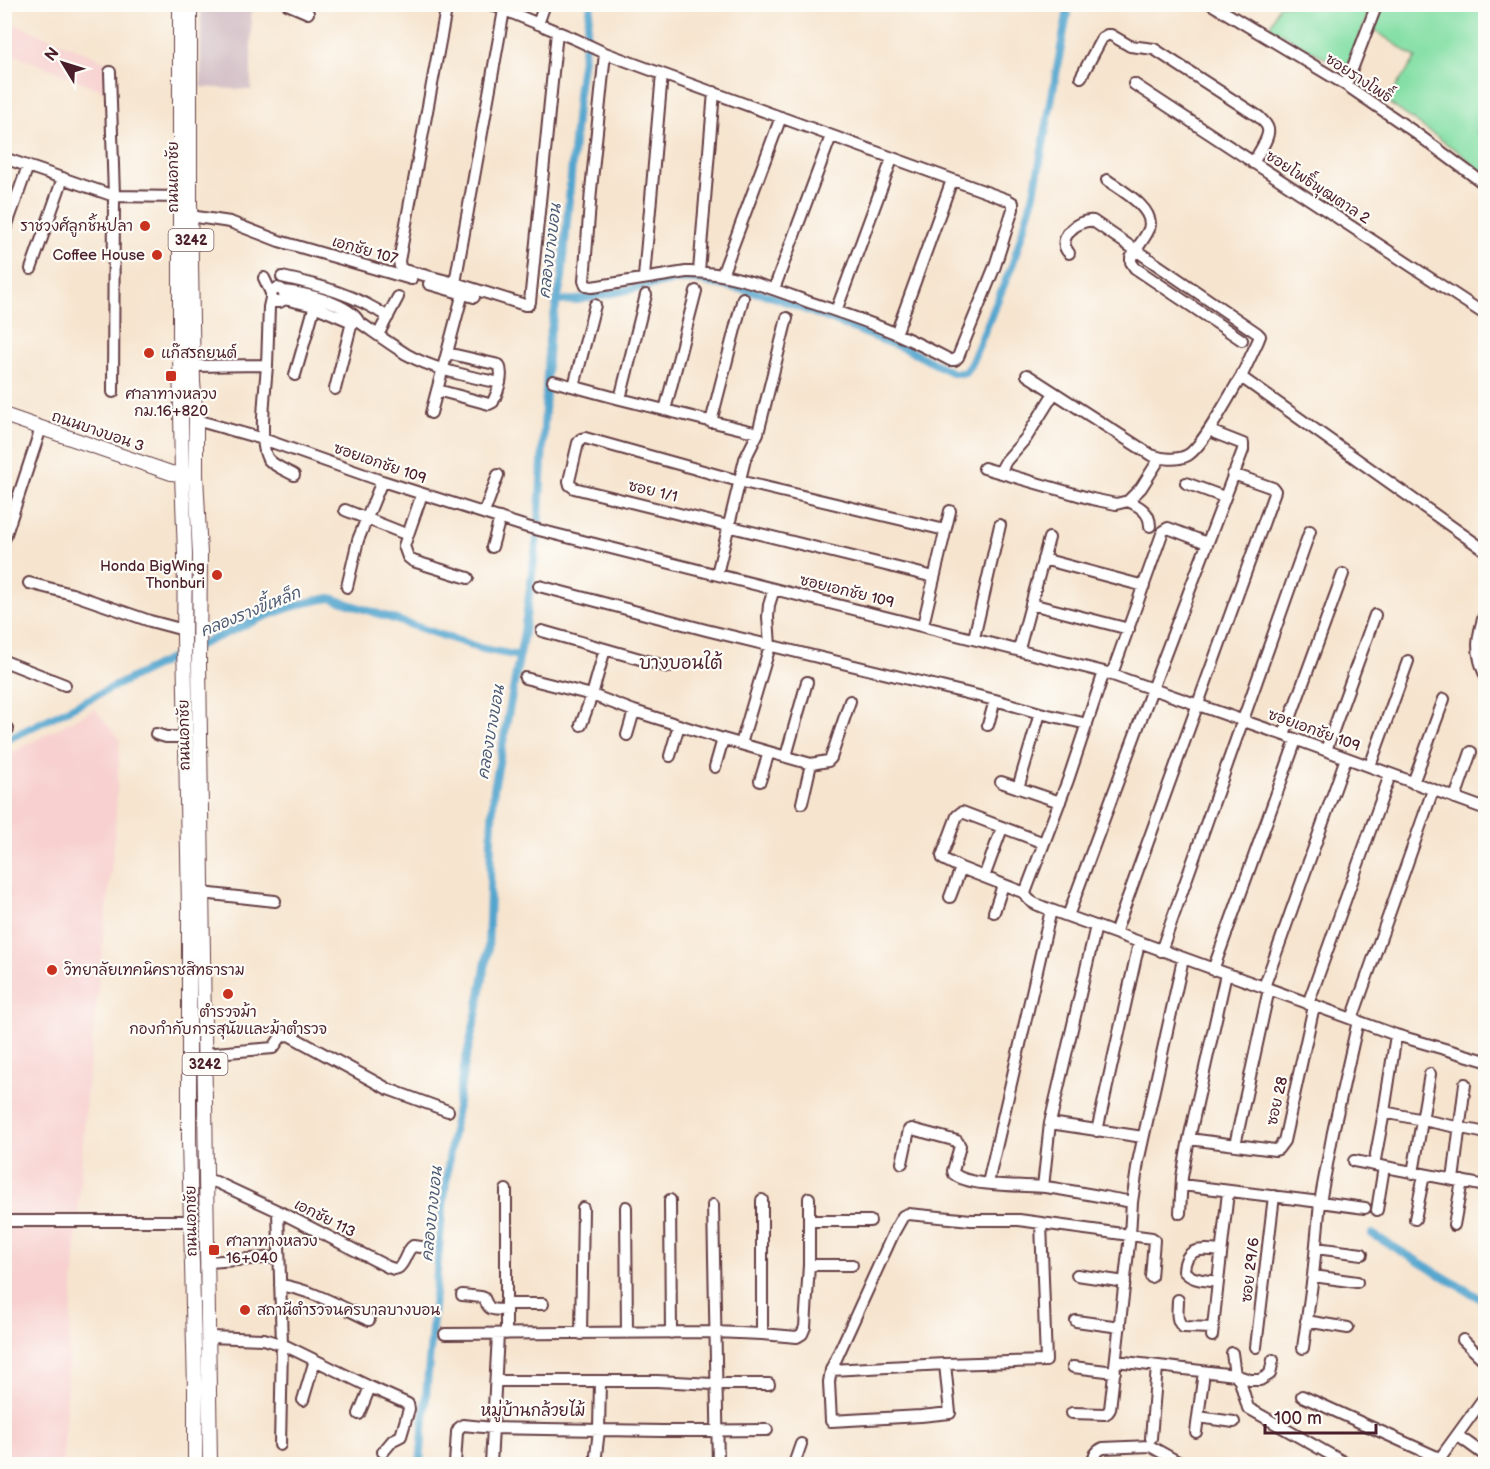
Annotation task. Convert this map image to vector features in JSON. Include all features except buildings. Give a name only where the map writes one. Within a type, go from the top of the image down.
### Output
[{"type":"main road","name":"ถนนเอกชัย","points":[[180,4],[180,197],[186,302],[189,475],[185,554],[184,668],[195,1464]]},
{"type":"main road","name":"ถนนเอกชัย","points":[[190,4],[190,216],[186,302],[196,420],[189,475],[200,555],[199,664],[210,1464]]},
{"type":"main road","name":"ถนนบางบอน 3","points":[[4,415],[171,474],[189,475]]},
{"type":"street","points":[[287,4],[308,14]]},
{"type":"street","points":[[447,4],[399,261],[400,267],[525,305],[530,302],[557,32]]},
{"type":"street","points":[[490,4],[601,51],[1013,203],[994,266],[958,357],[951,360],[896,334],[836,311],[774,289],[722,275],[699,271],[586,285],[584,281],[601,51]]},
{"type":"street","points":[[538,24],[545,4]]},
{"type":"street","name":"ซอยรางโพธิ์","points":[[1211,4],[1229,10],[1346,85],[1485,185]]},
{"type":"street","points":[[1346,85],[1377,4]]},
{"type":"street","points":[[455,283],[504,10]]},
{"type":"street","points":[[1081,76],[1102,38],[1107,35],[1130,46],[1154,49],[1265,123],[1268,129],[1267,138],[1253,163]]},
{"type":"street","points":[[110,72],[114,196],[113,392]]},
{"type":"street","points":[[644,277],[662,74]]},
{"type":"street","name":"ซอยโพธิ์พุฒตาล 2","points":[[1134,84],[1485,315]]},
{"type":"street","points":[[699,271],[714,92]]},
{"type":"street","points":[[722,275],[781,117]]},
{"type":"street","points":[[774,289],[831,136]]},
{"type":"street","points":[[4,158],[114,196],[180,197]]},
{"type":"street","points":[[836,311],[892,159]]},
{"type":"street","points":[[4,233],[28,166]]},
{"type":"street","points":[[31,269],[63,178]]},
{"type":"street","points":[[896,334],[952,180]]},
{"type":"street","points":[[1107,180],[1140,205],[1148,215],[1149,228],[1131,258],[1135,268],[1254,350]]},
{"type":"street","name":"เอกชัย 107","points":[[190,216],[230,222],[279,241],[532,313]]},
{"type":"street","points":[[1027,375],[1151,455],[1172,459],[1188,455],[1207,433],[1241,377],[1260,336],[1093,221],[1088,220],[1074,226],[1069,232],[1064,241],[1064,247],[1069,253]]},
{"type":"street","points":[[264,278],[275,302],[280,302],[284,295],[316,302],[356,320],[406,354],[442,369],[500,382]]},
{"type":"street","points":[[282,278],[313,284],[344,294],[388,317]]},
{"type":"street","points":[[665,410],[696,291]]},
{"type":"street","points":[[271,295],[263,439],[270,461],[294,475]]},
{"type":"street","points":[[620,399],[646,295]]},
{"type":"street","points":[[378,335],[398,297]]},
{"type":"street","points":[[711,422],[743,298]]},
{"type":"street","points":[[431,413],[461,300]]},
{"type":"street","points":[[295,375],[316,302]]},
{"type":"street","points":[[574,386],[595,305]]},
{"type":"street","points":[[717,574],[745,459],[758,433],[787,318]]},
{"type":"street","points":[[335,389],[356,320]]},
{"type":"street","points":[[1242,322],[1242,340]]},
{"type":"street","points":[[437,390],[489,404],[493,402],[500,382],[502,370],[499,365],[447,353]]},
{"type":"street","points":[[193,366],[267,365]]},
{"type":"street","points":[[1241,377],[1485,551]]},
{"type":"street","points":[[554,381],[758,433]]},
{"type":"street","points":[[1000,472],[1006,461],[1026,438],[1054,393]]},
{"type":"street","name":"ซอยเอกชัย 109","points":[[196,420],[263,439],[382,481],[527,527],[1108,673],[1485,809]]},
{"type":"street","points":[[4,540],[41,428]]},
{"type":"street","points":[[1068,916],[1243,450],[1243,444],[1215,434]]},
{"type":"street","name":"ซอย 1/1","points":[[739,481],[585,438],[578,443],[569,481],[574,488],[934,577]]},
{"type":"street","points":[[984,468],[1116,504],[1128,501],[1141,488],[1160,458]]},
{"type":"street","points":[[1115,933],[1275,491],[1273,488],[1233,474]]},
{"type":"street","points":[[484,513],[498,475]]},
{"type":"street","points":[[347,587],[366,518],[382,481]]},
{"type":"street","points":[[739,481],[945,530]]},
{"type":"street","points":[[1186,483],[1224,497]]},
{"type":"street","points":[[422,494],[404,546],[408,557],[413,561],[468,578]]},
{"type":"street","points":[[1128,501],[1138,505],[1148,515],[1150,526]]},
{"type":"street","points":[[345,510],[408,535]]},
{"type":"street","points":[[923,625],[950,511]]},
{"type":"street","points":[[492,547],[500,518]]},
{"type":"street","points":[[974,638],[1000,525]]},
{"type":"street","points":[[1207,543],[1168,528],[1163,531],[1129,629],[1087,724],[1025,893],[1026,899],[1139,943],[1311,1005],[1396,1035],[1485,1061]]},
{"type":"street","points":[[1161,951],[1310,531]]},
{"type":"street","points":[[1019,650],[1049,538]]},
{"type":"street","points":[[1043,559],[1144,586]]},
{"type":"street","points":[[1284,735],[1342,574]]},
{"type":"street","points":[[29,583],[72,594],[184,633]]},
{"type":"street","points":[[539,586],[1087,724]]},
{"type":"street","points":[[741,744],[770,646],[768,617],[774,589]]},
{"type":"street","points":[[1031,604],[1129,629]]},
{"type":"street","points":[[1485,610],[1478,639],[1478,653],[1485,677]]},
{"type":"street","points":[[1326,750],[1375,615]]},
{"type":"street","points":[[542,631],[668,668]]},
{"type":"street","points":[[581,725],[605,649]]},
{"type":"street","points":[[1370,766],[1408,661]]},
{"type":"street","points":[[4,662],[65,685]]},
{"type":"street","points":[[525,678],[592,695],[634,711],[811,764],[831,758],[850,701]]},
{"type":"street","points":[[786,756],[807,682]]},
{"type":"street","points":[[1413,783],[1444,699]]},
{"type":"street","points":[[988,725],[994,700]]},
{"type":"street","points":[[627,735],[634,711]]},
{"type":"street","points":[[1018,788],[1040,713]]},
{"type":"street","points":[[670,756],[680,725]]},
{"type":"street","points":[[156,734],[166,737],[186,737]]},
{"type":"street","points":[[715,767],[723,739]]},
{"type":"street","points":[[1213,970],[1296,740]]},
{"type":"street","points":[[760,781],[769,752]]},
{"type":"street","points":[[1455,798],[1471,752]]},
{"type":"street","points":[[1235,1145],[1267,988],[1346,758]]},
{"type":"street","points":[[802,803],[811,764]]},
{"type":"street","points":[[1311,1005],[1390,775]]},
{"type":"street","points":[[1000,782],[1060,802]]},
{"type":"street","points":[[1303,1348],[1320,1202],[1355,1020],[1433,790]]},
{"type":"street","points":[[1025,893],[945,860],[942,856],[957,816],[962,812],[1044,843]]},
{"type":"street","points":[[984,877],[1002,828]]},
{"type":"street","points":[[950,897],[961,868]]},
{"type":"street","points":[[994,912],[1003,885]]},
{"type":"street","points":[[202,893],[275,901]]},
{"type":"street","points":[[988,1183],[1051,910]]},
{"type":"street","points":[[1043,1187],[1050,1123],[1096,926]]},
{"type":"street","points":[[1097,1131],[1139,943]]},
{"type":"street","points":[[1072,1413],[1105,1414],[1108,1412],[1138,1162],[1183,959]]},
{"type":"street","points":[[1180,1214],[1189,1139],[1226,974]]},
{"type":"street","name":"ซอย 28","points":[[1189,1139],[1275,1150],[1281,1145],[1284,1141],[1311,1005]]},
{"type":"street","points":[[205,1054],[273,1048],[279,1038],[289,1035],[378,1084],[448,1112]]},
{"type":"street","points":[[1182,1185],[1371,1209],[1379,1166],[1384,1112],[1396,1035]]},
{"type":"street","points":[[1415,1219],[1422,1120],[1430,1074]]},
{"type":"street","points":[[1454,1225],[1465,1084]]},
{"type":"street","points":[[1384,1112],[1485,1133]]},
{"type":"street","points":[[1050,1123],[1143,1137]]},
{"type":"street","points":[[902,1162],[909,1130],[912,1129],[957,1141],[960,1144],[953,1171],[957,1177],[968,1181],[1043,1187],[1132,1202]]},
{"type":"street","points":[[1354,1161],[1485,1186]]},
{"type":"street","name":"เอกชัย 113","points":[[207,1180],[278,1211],[394,1269],[399,1268],[412,1246],[421,1247]]},
{"type":"street","points":[[491,1464],[496,1382],[506,1307],[506,1190]]},
{"type":"street","points":[[1178,1300],[1177,1317],[1180,1324],[1184,1327],[1212,1332],[1228,1191]]},
{"type":"street","name":"ซอย 29/6","points":[[1256,1347],[1274,1196]]},
{"type":"street","points":[[445,1334],[715,1332],[796,1337],[802,1334],[805,1327],[809,1265],[808,1198]]},
{"type":"street","points":[[670,1200],[671,1333]]},
{"type":"street","points":[[762,1200],[762,1334]]},
{"type":"street","points":[[713,1206],[718,1464]]},
{"type":"street","points":[[626,1207],[627,1333]]},
{"type":"street","points":[[581,1334],[583,1208]]},
{"type":"street","points":[[278,1211],[282,1345],[280,1445]]},
{"type":"street","points":[[945,1364],[950,1413],[831,1421],[829,1382],[831,1370],[903,1216],[908,1214],[971,1220],[1019,1220],[1152,1238],[1154,1240],[1150,1277]]},
{"type":"street","points":[[4,1221],[191,1221]]},
{"type":"street","points":[[809,1221],[870,1221]]},
{"type":"street","points":[[831,1370],[1046,1361],[1041,1223]]},
{"type":"street","points":[[1316,1248],[1362,1254]]},
{"type":"street","points":[[1218,1282],[1187,1276],[1184,1267],[1192,1252],[1199,1249],[1221,1251]]},
{"type":"street","points":[[208,1262],[279,1257]]},
{"type":"street","points":[[809,1265],[852,1265]]},
{"type":"street","points":[[1077,1275],[1125,1282]]},
{"type":"street","points":[[1313,1276],[1357,1282]]},
{"type":"street","points":[[280,1285],[321,1297],[369,1320]]},
{"type":"street","points":[[462,1295],[484,1298],[490,1309],[543,1304]]},
{"type":"street","points":[[1076,1321],[1120,1327]]},
{"type":"street","points":[[1306,1322],[1348,1328]]},
{"type":"street","points":[[209,1337],[264,1339],[282,1345],[369,1387],[404,1401],[408,1404],[409,1409],[401,1436],[393,1440],[382,1452]]},
{"type":"street","points":[[1463,1340],[1485,1362]]},
{"type":"street","points":[[1232,1353],[1235,1376],[1240,1381],[1248,1408],[1334,1461],[1347,1464]]},
{"type":"street","points":[[303,1400],[315,1360]]},
{"type":"street","points":[[1073,1367],[1157,1367],[1235,1376],[1250,1380],[1264,1378],[1271,1373],[1273,1360]]},
{"type":"street","points":[[1151,1438],[1157,1367]]},
{"type":"street","points":[[1196,1432],[1204,1372]]},
{"type":"street","points":[[596,1464],[600,1381]]},
{"type":"street","points":[[496,1382],[657,1381],[769,1384]]},
{"type":"street","points":[[359,1414],[369,1387]]},
{"type":"street","points":[[1302,1396],[1437,1461],[1485,1395]]},
{"type":"street","points":[[1198,1418],[1234,1422]]},
{"type":"street","points":[[455,1464],[457,1432],[463,1425],[494,1428],[599,1430],[767,1430]]},
{"type":"street","points":[[1457,1435],[1485,1456]]},
{"type":"street","points":[[794,1464],[801,1444]]},
{"type":"street","points":[[1092,1464],[1098,1450],[1103,1448],[1150,1446],[1182,1464]]},
{"type":"shaded area","points":[[201,5],[251,5],[251,90],[201,87]]},
{"type":"shaded area","points":[[5,20],[105,61],[104,91],[5,51]]},
{"type":"shaded area","name":"วิทยาลัยเทคนิคราชสิทธาราม","points":[[95,709],[120,740],[114,844],[86,1097],[63,1464],[5,1464],[5,756]]},
{"type":"green space","points":[[1279,5],[1372,5],[1346,70],[1270,27]]},
{"type":"green space","points":[[1383,5],[1485,5],[1485,111],[1477,133],[1485,138],[1485,175],[1460,153],[1386,101],[1416,58],[1373,29]]},
{"type":"waterway","name":"คลองบางบอน","points":[[420,1464],[442,1215],[451,1144],[488,951],[494,789],[524,632],[538,532],[549,339],[562,278],[579,85],[591,4]]},
{"type":"waterway","points":[[557,301],[577,300],[676,280],[697,280],[769,295],[908,350],[953,373],[964,373],[971,364],[1013,263],[1034,194],[1069,4]]},
{"type":"waterway","name":"คลองรางขี้เหล็ก","points":[[197,646],[279,611],[331,598],[483,649],[519,656]]},
{"type":"waterway","name":"คลองรางขี้เหล็ก","points":[[4,741],[186,651]]},
{"type":"waterway","points":[[1372,1234],[1486,1302]]},
{"type":"place","name":"ราชวงศ์ลูกชิ้นปลา","points":[[145,226]]},
{"type":"place","name":"Coffee House","points":[[157,255]]},
{"type":"place","name":"แก๊สรถยนต์","points":[[149,353]]},
{"type":"place","name":"ศาลาทางหลวง กม.16+820","points":[[171,376]]},
{"type":"place","name":"Honda BigWing Thonburi","points":[[217,575]]},
{"type":"place","name":"วิทยาลัยเทคนิคราชสิทธาราม","points":[[52,970]]},
{"type":"place","name":"ตำรวจม้า กองกำกับการสุนัขและม้าตำรวจ","points":[[228,994]]},
{"type":"place","name":"ศาลาทางหลวง 16+040","points":[[214,1250]]},
{"type":"place","name":"สถานีตำรวจนครบาลบางบอน","points":[[245,1310]]},
{"type":"district","name":"บางบอนใต้","points":[[681,663]]},
{"type":"district","name":"หมู่บ้านกล้วยไม้","points":[[533,1410]]}]
